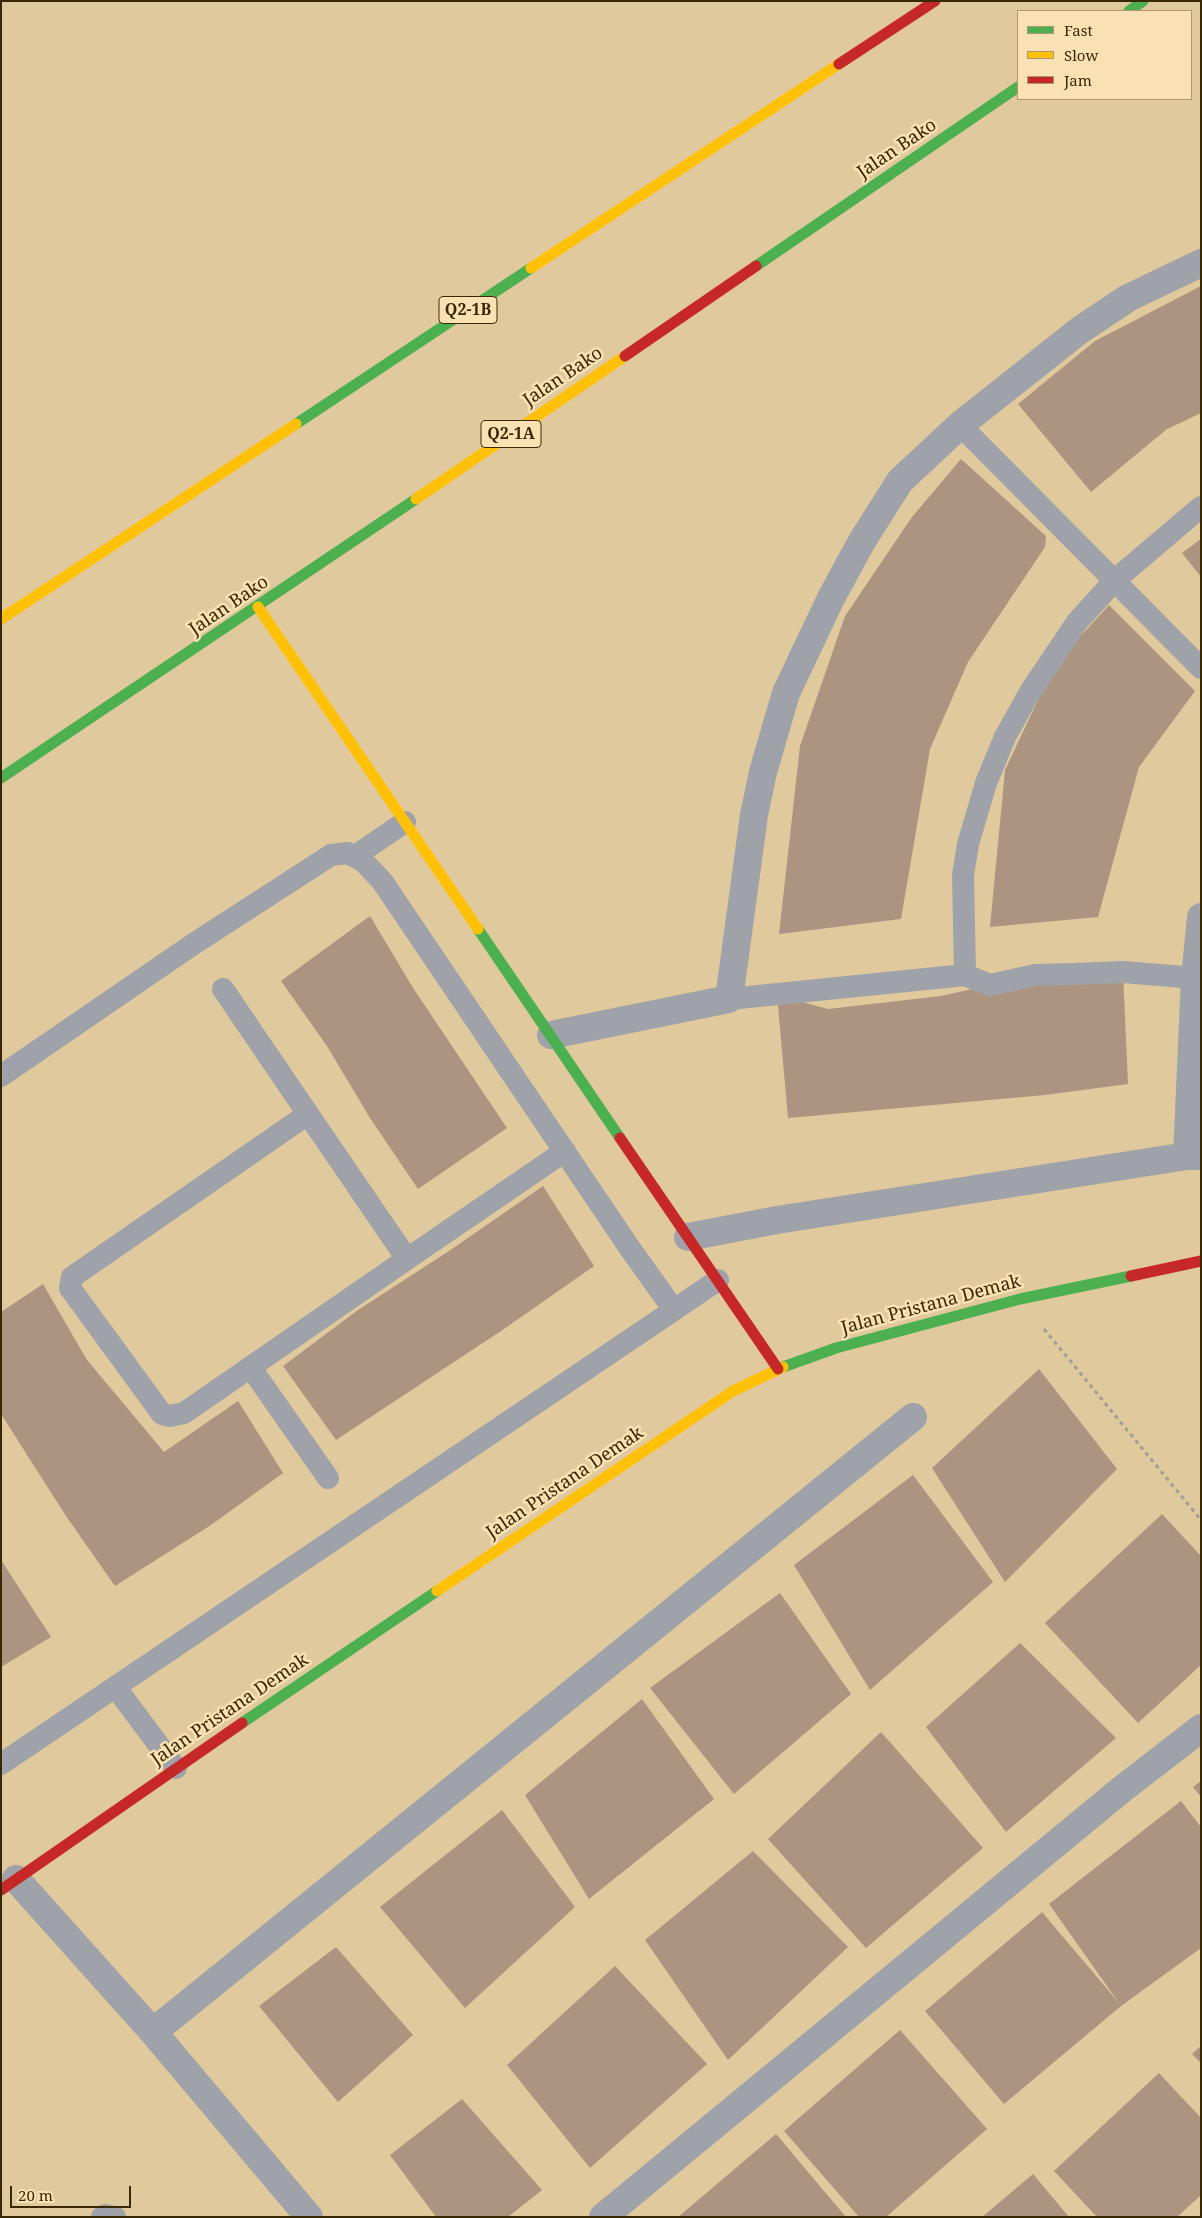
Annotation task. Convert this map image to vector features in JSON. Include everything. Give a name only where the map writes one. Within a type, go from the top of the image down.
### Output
[{"type":"main road","name":"Q2-1B","points":[[1,620],[935,1]]},
{"type":"main road","points":[[1130,10],[1143,1]]},
{"type":"main road","name":"Jalan Bako","points":[[1,778],[258,607],[1017,88]]},
{"type":"main road","points":[[258,607],[778,1369]]},
{"type":"main road","name":"Jalan Pristana Demak","points":[[8,1884],[733,1391],[778,1369],[836,1348],[1020,1299],[1201,1261]]},
{"type":"street","points":[[551,1035],[729,999],[754,815],[786,693],[831,598],[862,541],[900,481],[960,425],[1080,330],[1128,298],[1201,263]]},
{"type":"street","points":[[688,1237],[777,1220],[1194,1156],[1195,978],[1201,917]]},
{"type":"street","points":[[153,2032],[913,1417]]},
{"type":"street","points":[[603,2217],[1121,1790],[1201,1728]]},
{"type":"street","points":[[8,1884],[153,2032],[309,2217]]},
{"type":"lane","points":[[960,425],[1201,668]]},
{"type":"lane","points":[[965,975],[964,875],[968,844],[986,783],[1005,737],[1030,692],[1077,622],[1115,580],[1201,507]]},
{"type":"lane","points":[[355,856],[405,822]]},
{"type":"lane","points":[[1,1076],[192,945],[331,855],[348,853],[370,868],[382,881],[674,1310]]},
{"type":"lane","points":[[729,999],[965,975],[990,985],[1035,975],[1123,972],[1195,978]]},
{"type":"lane","points":[[222,989],[407,1259]]},
{"type":"lane","points":[[308,1114],[72,1277],[70,1288],[162,1414],[170,1416],[184,1413],[564,1151]]},
{"type":"lane","points":[[1,1764],[718,1280]]},
{"type":"lane","points":[[251,1368],[328,1478]]},
{"type":"lane","points":[[116,1688],[176,1768]]},
{"type":"lane","points":[[102,2217],[105,2215],[114,2217]]},
{"type":"path","points":[[1020,1299],[1201,1520]]},
{"type":"building","points":[[1201,286],[1201,413],[1167,429],[1091,492],[1018,404],[1095,341]]},
{"type":"building","points":[[961,459],[1046,536],[1045,547],[968,662],[930,749],[901,919],[779,934],[800,746],[845,616],[912,517]]},
{"type":"building","points":[[1201,539],[1201,577],[1182,553]]},
{"type":"building","points":[[1109,605],[1195,691],[1139,767],[1098,917],[990,927],[1005,770],[1055,664]]},
{"type":"building","points":[[370,916],[413,988],[507,1128],[418,1189],[370,1118],[327,1046],[281,981]]},
{"type":"building","points":[[1123,972],[1128,1084],[1045,1095],[788,1118],[777,995],[828,1009],[941,996],[990,985]]},
{"type":"building","points":[[543,1186],[594,1266],[504,1329],[336,1440],[283,1366],[358,1310],[449,1251]]},
{"type":"building","points":[[43,1284],[87,1360],[164,1452],[238,1401],[283,1473],[211,1525],[115,1586],[66,1516],[1,1414],[1,1312]]},
{"type":"building","points":[[1039,1369],[1117,1469],[1005,1582],[932,1468]]},
{"type":"building","points":[[913,1475],[993,1582],[870,1690],[794,1565]]},
{"type":"building","points":[[1162,1514],[1201,1556],[1201,1665],[1138,1723],[1045,1623]]},
{"type":"building","points":[[1,1560],[51,1637],[1,1667]]},
{"type":"building","points":[[780,1593],[851,1694],[734,1794],[650,1688]]},
{"type":"building","points":[[1020,1643],[1116,1738],[1006,1832],[926,1727]]},
{"type":"building","points":[[642,1699],[714,1799],[589,1899],[525,1795]]},
{"type":"building","points":[[881,1732],[983,1848],[866,1948],[768,1839]]},
{"type":"building","points":[[1201,1781],[1201,1797],[1193,1787]]},
{"type":"building","points":[[1181,1801],[1201,1827],[1201,1948],[1121,2006],[1004,2104],[925,2011],[1042,1912],[1119,2003],[1049,1904]]},
{"type":"building","points":[[502,1810],[575,1907],[465,2008],[380,1907]]},
{"type":"building","points":[[753,1851],[848,1947],[728,2060],[645,1940]]},
{"type":"building","points":[[336,1947],[413,2035],[338,2102],[259,2006]]},
{"type":"building","points":[[615,1966],[707,2064],[590,2168],[507,2065]]},
{"type":"building","points":[[900,2030],[987,2129],[886,2217],[859,2217],[784,2131]]},
{"type":"building","points":[[1201,2046],[1201,2063],[1192,2054]]},
{"type":"building","points":[[1159,2073],[1201,2118],[1201,2195],[1177,2217],[1097,2217],[1054,2171]]},
{"type":"building","points":[[462,2099],[542,2190],[508,2217],[436,2217],[390,2155]]},
{"type":"building","points":[[776,2134],[846,2217],[678,2217]]},
{"type":"building","points":[[1033,2174],[1069,2217],[982,2217]]},
{"type":"traffic: fast","points":[[1130,10],[1143,1]]},
{"type":"traffic: fast","points":[[756,266],[1017,88]]},
{"type":"traffic: fast","points":[[296,424],[531,268]]},
{"type":"traffic: fast","points":[[1,778],[416,499]]},
{"type":"traffic: fast","points":[[478,929],[620,1138]]},
{"type":"traffic: fast","points":[[783,1367],[836,1348],[1020,1299],[1131,1276]]},
{"type":"traffic: fast","points":[[242,1723],[437,1591]]},
{"type":"traffic: slow","points":[[531,268],[839,64]]},
{"type":"traffic: slow","points":[[416,499],[625,356]]},
{"type":"traffic: slow","points":[[1,619],[296,424]]},
{"type":"traffic: slow","points":[[258,607],[478,929]]},
{"type":"traffic: slow","points":[[437,1591],[733,1391],[783,1367]]},
{"type":"traffic: jam","points":[[839,64],[935,1]]},
{"type":"traffic: jam","points":[[625,356],[756,266]]},
{"type":"traffic: jam","points":[[620,1138],[778,1369]]},
{"type":"traffic: jam","points":[[1131,1276],[1201,1261]]},
{"type":"traffic: jam","points":[[1,1890],[242,1723]]}]
